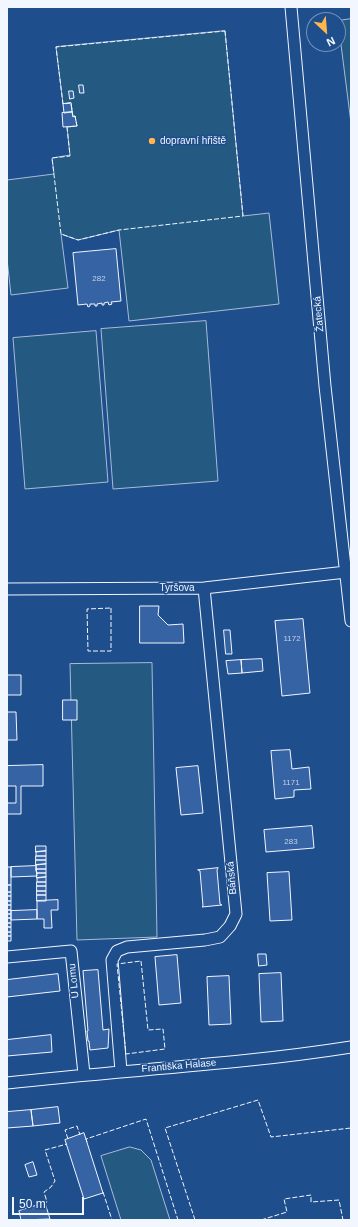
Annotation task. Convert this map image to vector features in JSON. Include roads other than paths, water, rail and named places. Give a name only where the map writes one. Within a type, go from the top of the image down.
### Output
[{"type":"street","name":"Žatecká","points":[[291,7],[325,386],[351,621]]},
{"type":"street","name":"Tyršova","points":[[7,589],[204,588],[346,572]]},
{"type":"street","name":"Báňská","points":[[121,1071],[112,960],[117,951],[127,947],[205,940],[220,937],[230,926],[236,914],[204,588]]},
{"type":"street","name":"U Lomu","points":[[7,957],[71,951],[84,1074]]},
{"type":"street","name":"Františka Halase","points":[[7,1083],[84,1074],[235,1061],[351,1047]]},
{"type":"place","name":"dopravní hřiště","points":[[152,141]]}]
